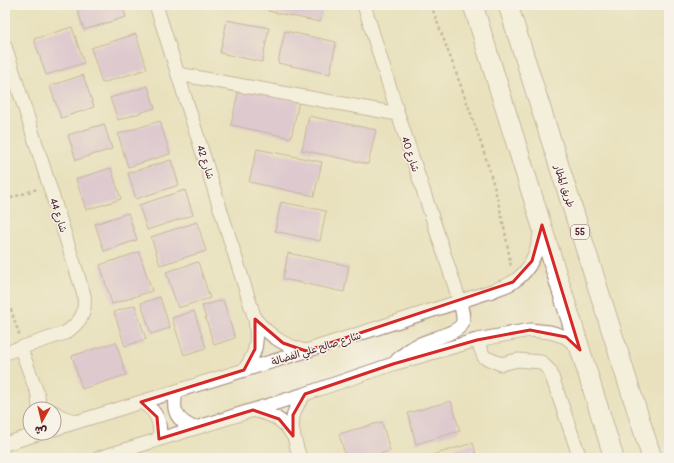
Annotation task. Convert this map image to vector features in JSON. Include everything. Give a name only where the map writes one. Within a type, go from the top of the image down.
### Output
[{"type":"highway","points":[[473,5],[614,458]]},
{"type":"highway","points":[[498,5],[513,46],[531,78]]},
{"type":"highway","name":"طريق المطار","points":[[508,5],[652,458]]},
{"type":"street","name":"شارع 42","points":[[156,5],[255,319],[257,338],[255,349],[252,359],[244,370]]},
{"type":"street","name":"شارع 40","points":[[364,5],[460,302],[463,317],[463,322],[460,327],[447,334],[414,347],[393,364]]},
{"type":"street","name":"شارع 44","points":[[5,46],[84,295],[85,305],[80,320],[65,333],[5,353]]},
{"type":"street","points":[[178,74],[398,114]]},
{"type":"street","name":"شارع صالح علي الفضالة","points":[[62,427],[460,302],[513,282],[523,273],[532,261],[538,248],[542,225]]},
{"type":"street","name":"شارع 42","points":[[255,319],[270,335],[294,348],[306,351]]},
{"type":"street","points":[[99,458],[305,394],[393,364],[477,340],[530,330],[550,332],[566,337],[580,350]]},
{"type":"street","points":[[477,340],[484,357],[501,364],[518,360],[541,362],[550,371],[580,458]]},
{"type":"street","points":[[22,348],[38,401]]},
{"type":"street","points":[[177,391],[174,406],[176,414],[187,426],[195,428]]},
{"type":"street","points":[[300,458],[291,426],[296,406],[305,394]]},
{"type":"street","points":[[38,396],[43,401]]},
{"type":"street","points":[[141,402],[148,406],[157,417],[160,432],[159,439]]},
{"type":"street","points":[[253,410],[279,419],[288,427],[293,436]]},
{"type":"street","points":[[62,417],[77,422]]},
{"type":"street","points":[[5,444],[22,438]]},
{"type":"path","points":[[431,5],[491,173],[507,242],[513,282]]},
{"type":"path","points":[[5,200],[49,184]]},
{"type":"path","points":[[5,292],[22,348]]},
{"type":"highlighted area","points":[[542,225],[580,350],[566,337],[530,330],[477,340],[393,364],[305,394],[293,415],[293,436],[279,419],[253,410],[159,439],[157,417],[141,402],[244,370],[255,349],[255,319],[283,343],[306,351],[513,282],[532,261]]},
{"type":"building","points":[[76,5],[122,5],[126,17],[84,30]]},
{"type":"building","points":[[269,5],[324,5],[320,22],[268,11]]},
{"type":"building","points":[[227,20],[269,28],[262,62],[220,53]]},
{"type":"building","points":[[72,27],[84,63],[46,75],[34,39]]},
{"type":"building","points":[[285,31],[336,42],[330,74],[278,63]]},
{"type":"building","points":[[136,34],[147,69],[102,83],[91,48]]},
{"type":"building","points":[[83,75],[94,107],[61,118],[50,86]]},
{"type":"building","points":[[148,86],[155,108],[118,120],[110,98]]},
{"type":"building","points":[[239,88],[299,101],[291,138],[231,125]]},
{"type":"building","points":[[309,116],[376,130],[368,164],[302,150]]},
{"type":"building","points":[[160,121],[170,154],[128,167],[118,134]]},
{"type":"building","points":[[104,124],[112,149],[76,160],[68,135]]},
{"type":"building","points":[[257,149],[322,162],[314,196],[249,182]]},
{"type":"building","points":[[171,160],[179,185],[136,199],[128,173]]},
{"type":"building","points":[[111,168],[121,199],[86,210],[76,179]]},
{"type":"building","points":[[185,190],[193,215],[147,230],[139,205]]},
{"type":"building","points":[[281,202],[326,211],[320,241],[275,231]]},
{"type":"building","points":[[128,213],[137,240],[104,251],[95,224]]},
{"type":"building","points":[[197,222],[206,251],[160,265],[151,237]]},
{"type":"building","points":[[139,252],[152,291],[112,304],[100,265]]},
{"type":"building","points":[[288,253],[349,266],[344,292],[283,279]]},
{"type":"building","points":[[198,262],[210,298],[178,308],[166,272]]},
{"type":"building","points":[[160,297],[170,328],[151,334],[141,303]]},
{"type":"building","points":[[223,300],[235,338],[214,345],[202,306]]},
{"type":"building","points":[[135,305],[146,339],[125,346],[114,312]]},
{"type":"building","points":[[194,311],[206,348],[184,355],[172,318]]},
{"type":"building","points":[[116,342],[126,375],[82,389],[72,356]]},
{"type":"building","points":[[451,401],[460,431],[416,444],[408,413]]},
{"type":"building","points":[[382,422],[390,451],[365,458],[346,458],[339,434]]},
{"type":"building","points":[[473,443],[477,458],[422,458]]},
{"type":"building","points":[[266,454],[268,458],[253,458]]}]
